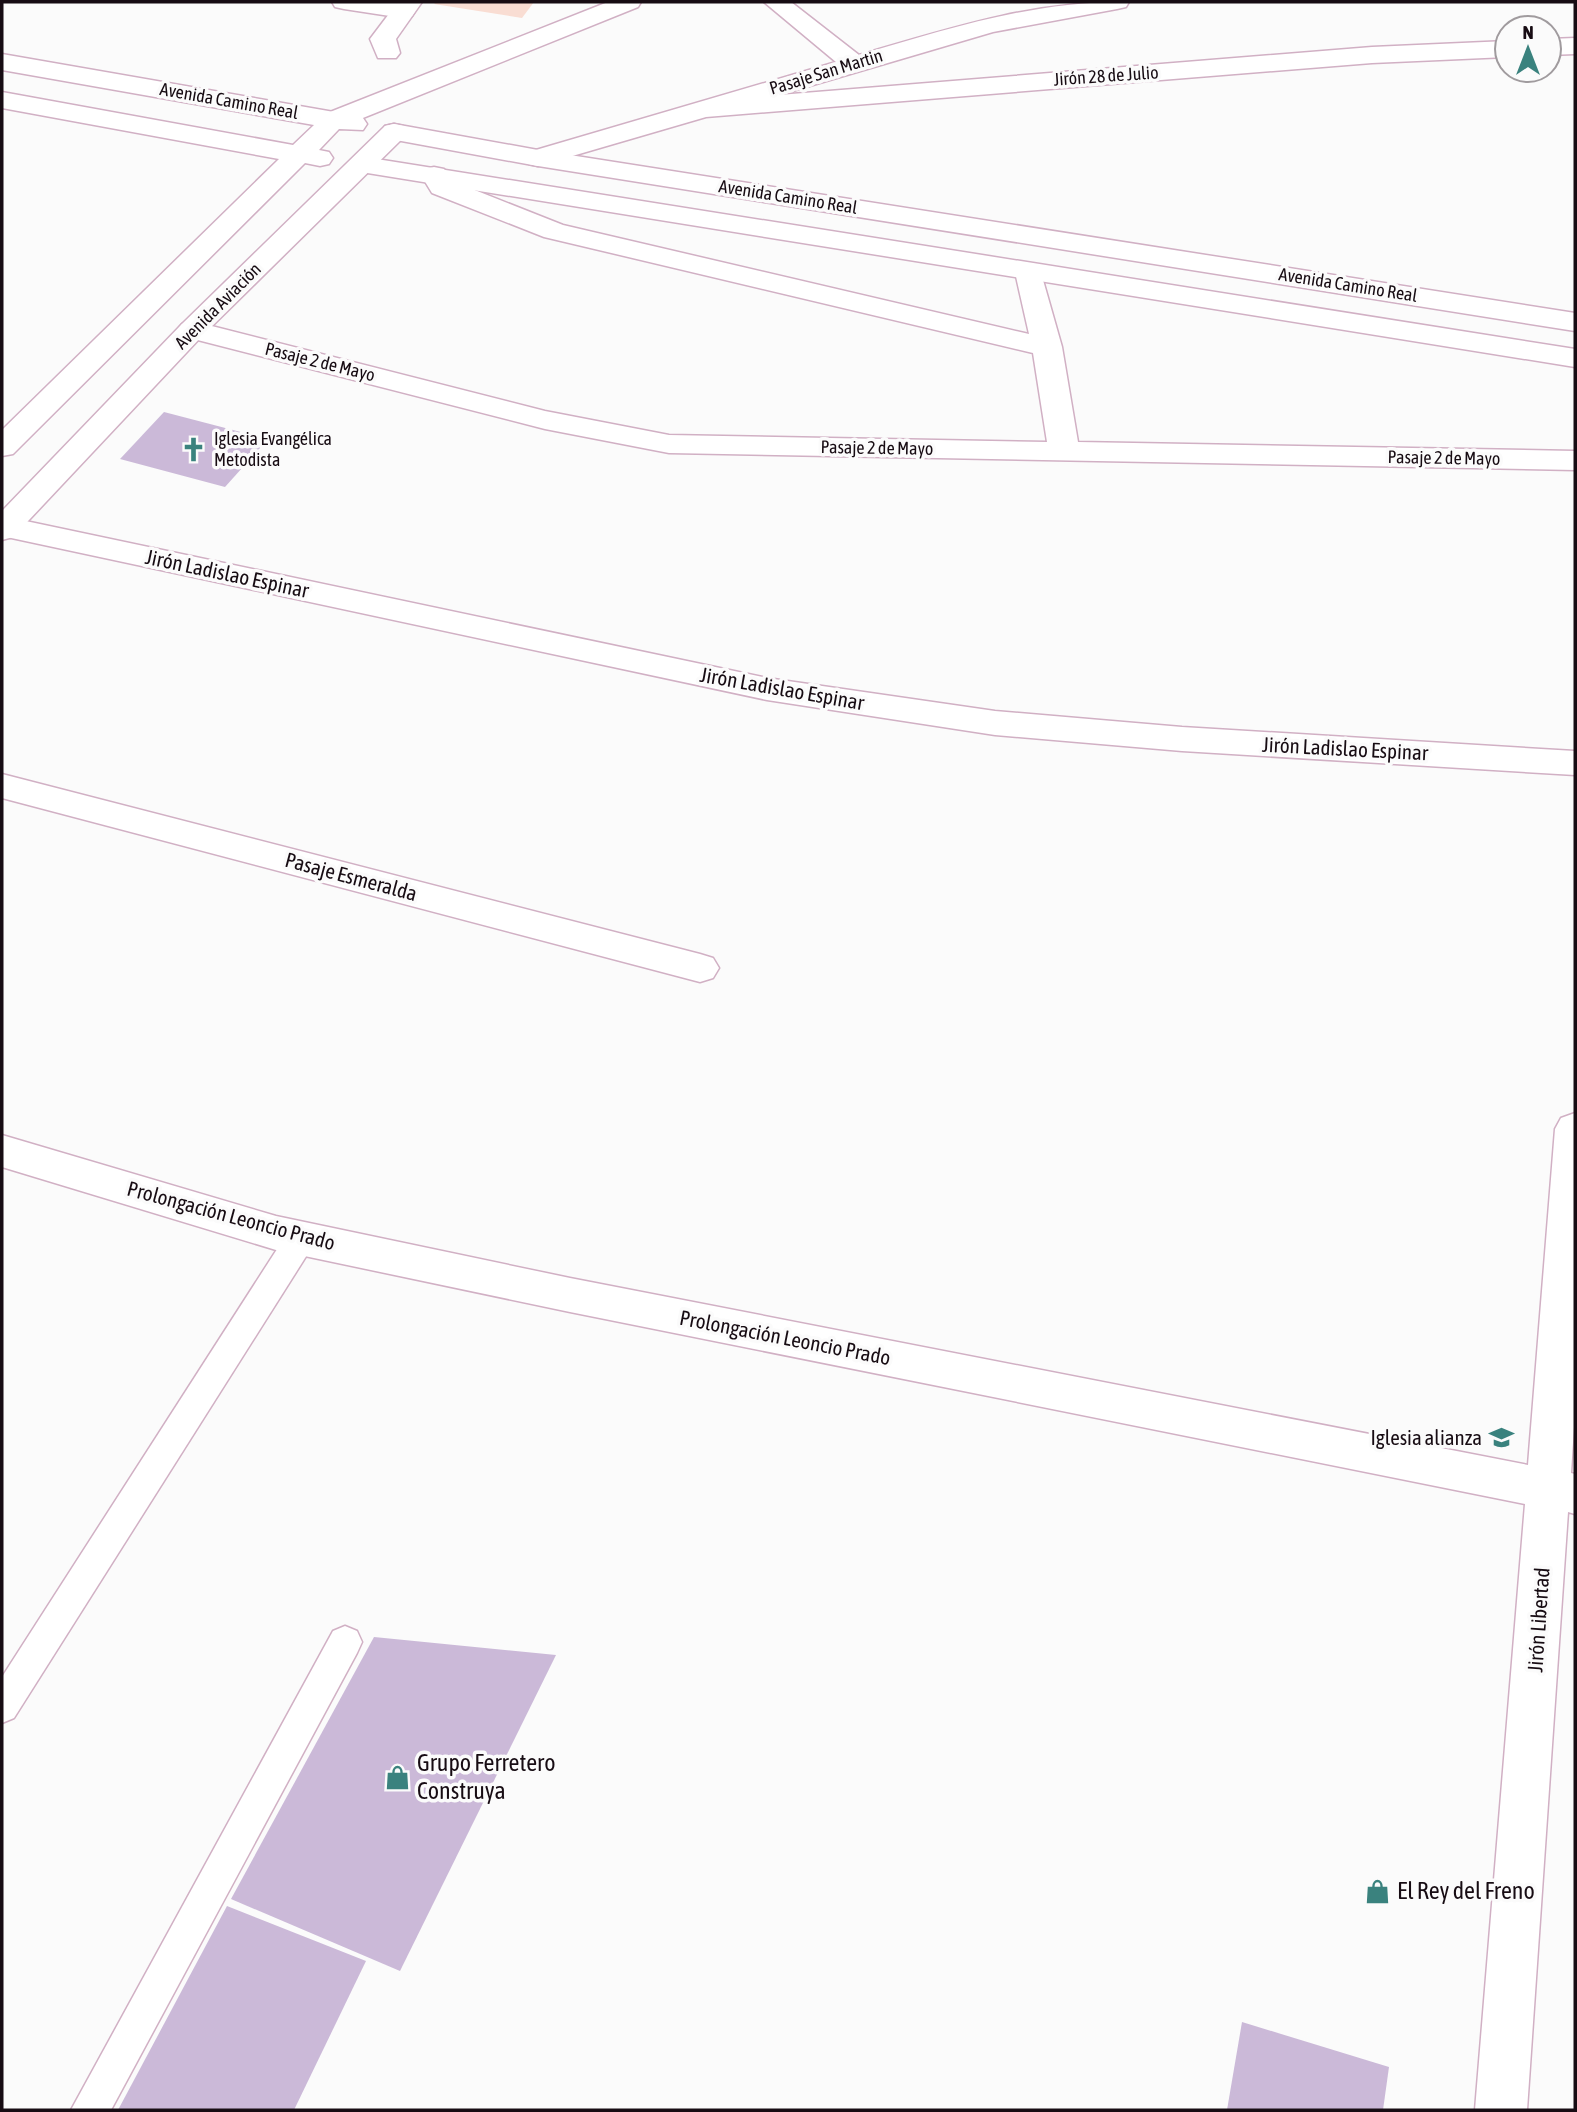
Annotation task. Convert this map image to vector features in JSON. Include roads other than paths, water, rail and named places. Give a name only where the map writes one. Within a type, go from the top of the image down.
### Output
[{"type":"main road","points":[[344,2],[406,6]]},
{"type":"main road","name":"Avenida Aviación","points":[[2,447],[334,120],[629,2]]},
{"type":"main road","points":[[776,2],[854,64]]},
{"type":"main road","points":[[981,2],[1007,22]]},
{"type":"main road","name":"Pasaje San Martin","points":[[538,158],[854,64],[1007,22],[1117,2]]},
{"type":"main road","points":[[387,53],[383,39],[406,6]]},
{"type":"main road","name":"Jirón 28 de Julio","points":[[705,109],[1372,55],[1493,50]]},
{"type":"main road","name":"Avenida Camino Real","points":[[2,62],[538,158],[1575,322]]},
{"type":"main road","name":"Avenida Aviación","points":[[3,528],[192,330],[364,165],[394,132],[409,103],[432,83]]},
{"type":"main road","name":"Avenida Camino Real","points":[[2,100],[301,155],[1575,358]]},
{"type":"main road","points":[[434,175],[442,187],[555,231],[1047,347]]},
{"type":"main road","points":[[1029,272],[1047,347],[1063,452]]},
{"type":"main road","name":"Pasaje 2 de Mayo","points":[[192,330],[545,420],[669,444],[1575,461]]},
{"type":"main road","name":"Jirón Ladislao Espinar","points":[[3,528],[767,689],[955,717],[1182,739],[1575,763]]},
{"type":"main road","name":"Pasaje Esmeralda","points":[[2,786],[700,968]]},
{"type":"main road","name":"Jirón Libertad","points":[[1501,2110],[1562,1492],[1575,1129]]},
{"type":"main road","name":"Prolongación Leoncio Prado","points":[[2,1151],[301,1238],[570,1296],[1562,1492]]},
{"type":"lane","points":[[2,1707],[301,1238]]},
{"type":"lane","points":[[90,2110],[345,1642]]},
{"type":"place","name":"Iglesia Evangélica Metodista","points":[[194,449]]},
{"type":"place","name":"Iglesia alianza","points":[[1502,1438]]},
{"type":"place","name":"Grupo Ferretero Construya","points":[[397,1777]]},
{"type":"place","name":"El Rey del Freno","points":[[1377,1891]]}]
